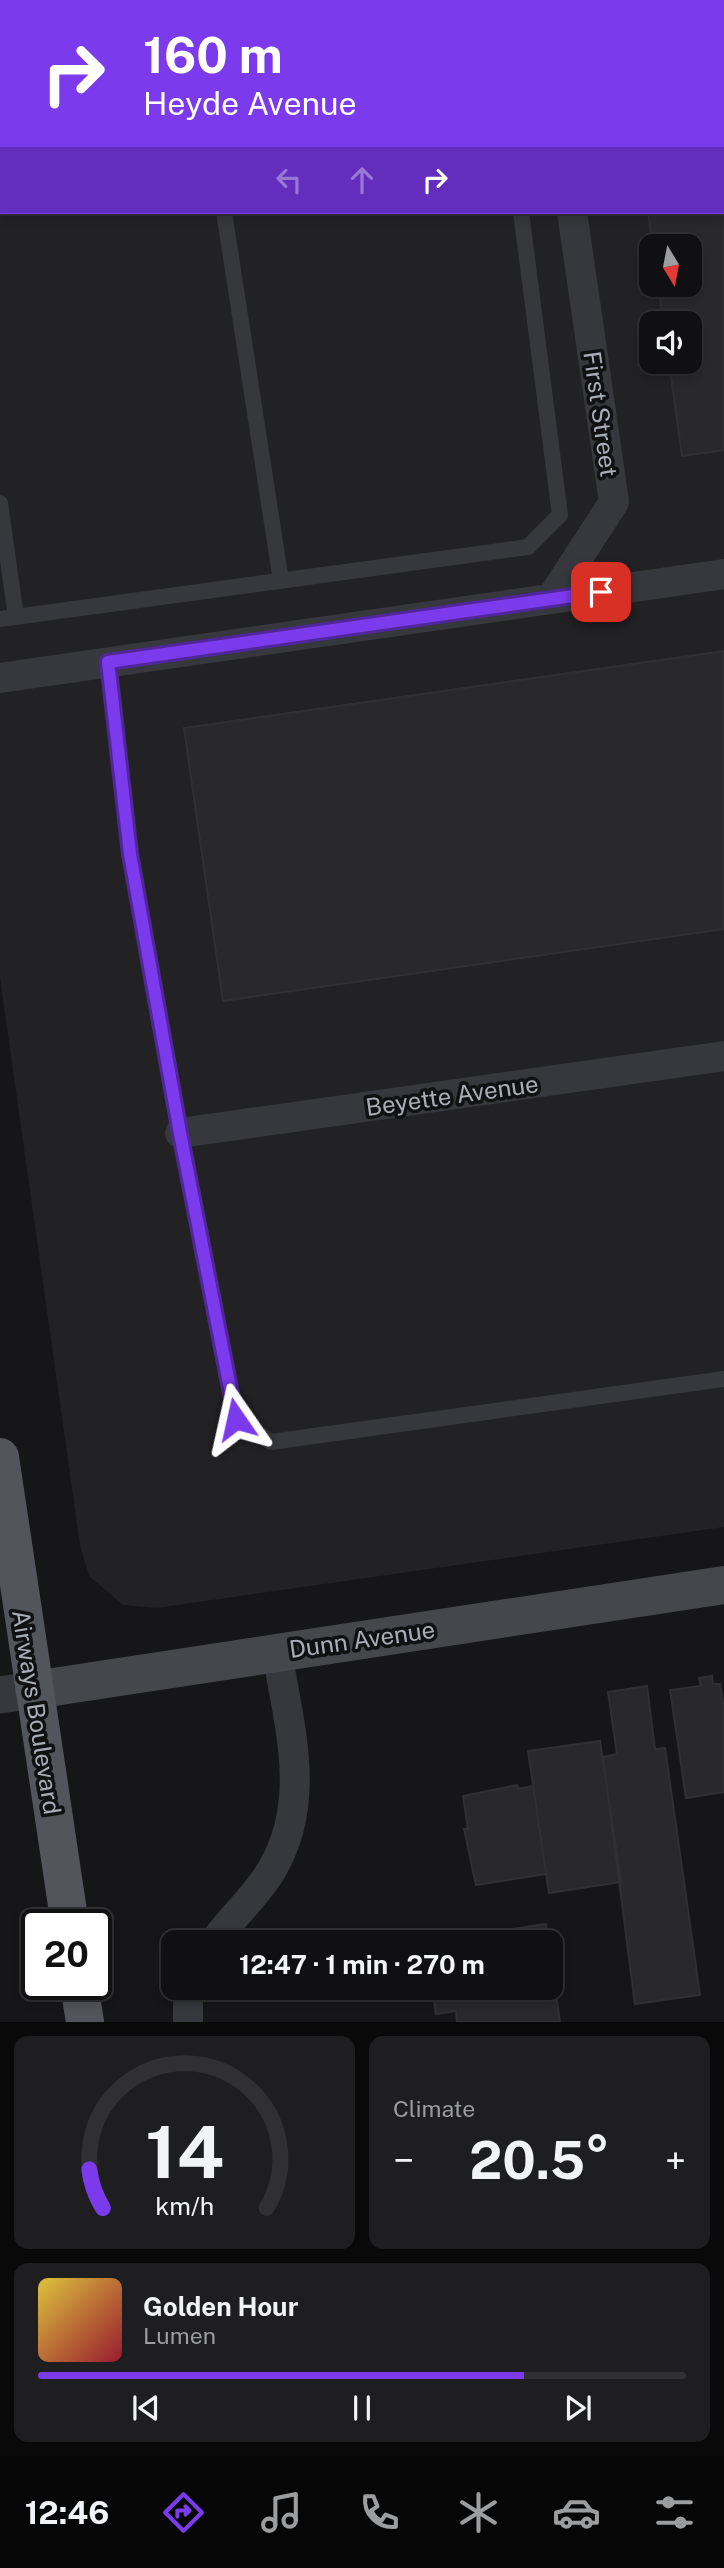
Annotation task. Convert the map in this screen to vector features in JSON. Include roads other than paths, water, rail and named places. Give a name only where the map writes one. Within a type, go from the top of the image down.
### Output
[{"type":"main road","name":"Airways Boulevard","points":[[0,1457],[17,1692],[66,1909]]},
{"type":"main road","name":"Dunn Avenue","points":[[17,1692],[724,1586]]},
{"type":"main road","points":[[82,2000],[85,2022]]},
{"type":"street","name":"First Street","points":[[551,599],[614,502],[572,214]]},
{"type":"street","points":[[0,678],[724,574]]},
{"type":"street","name":"Beyette Avenue","points":[[180,1133],[724,1056]]},
{"type":"street","points":[[224,1930],[271,1871],[292,1825],[296,1778],[277,1652]]},
{"type":"street","points":[[188,2000],[188,2022]]},
{"type":"lane","points":[[224,214],[281,581]]},
{"type":"lane","points":[[0,503],[8,618],[528,547],[560,514],[521,214]]},
{"type":"lane","points":[[108,662],[130,854],[180,1133],[236,1419],[271,1442],[724,1379]]}]
